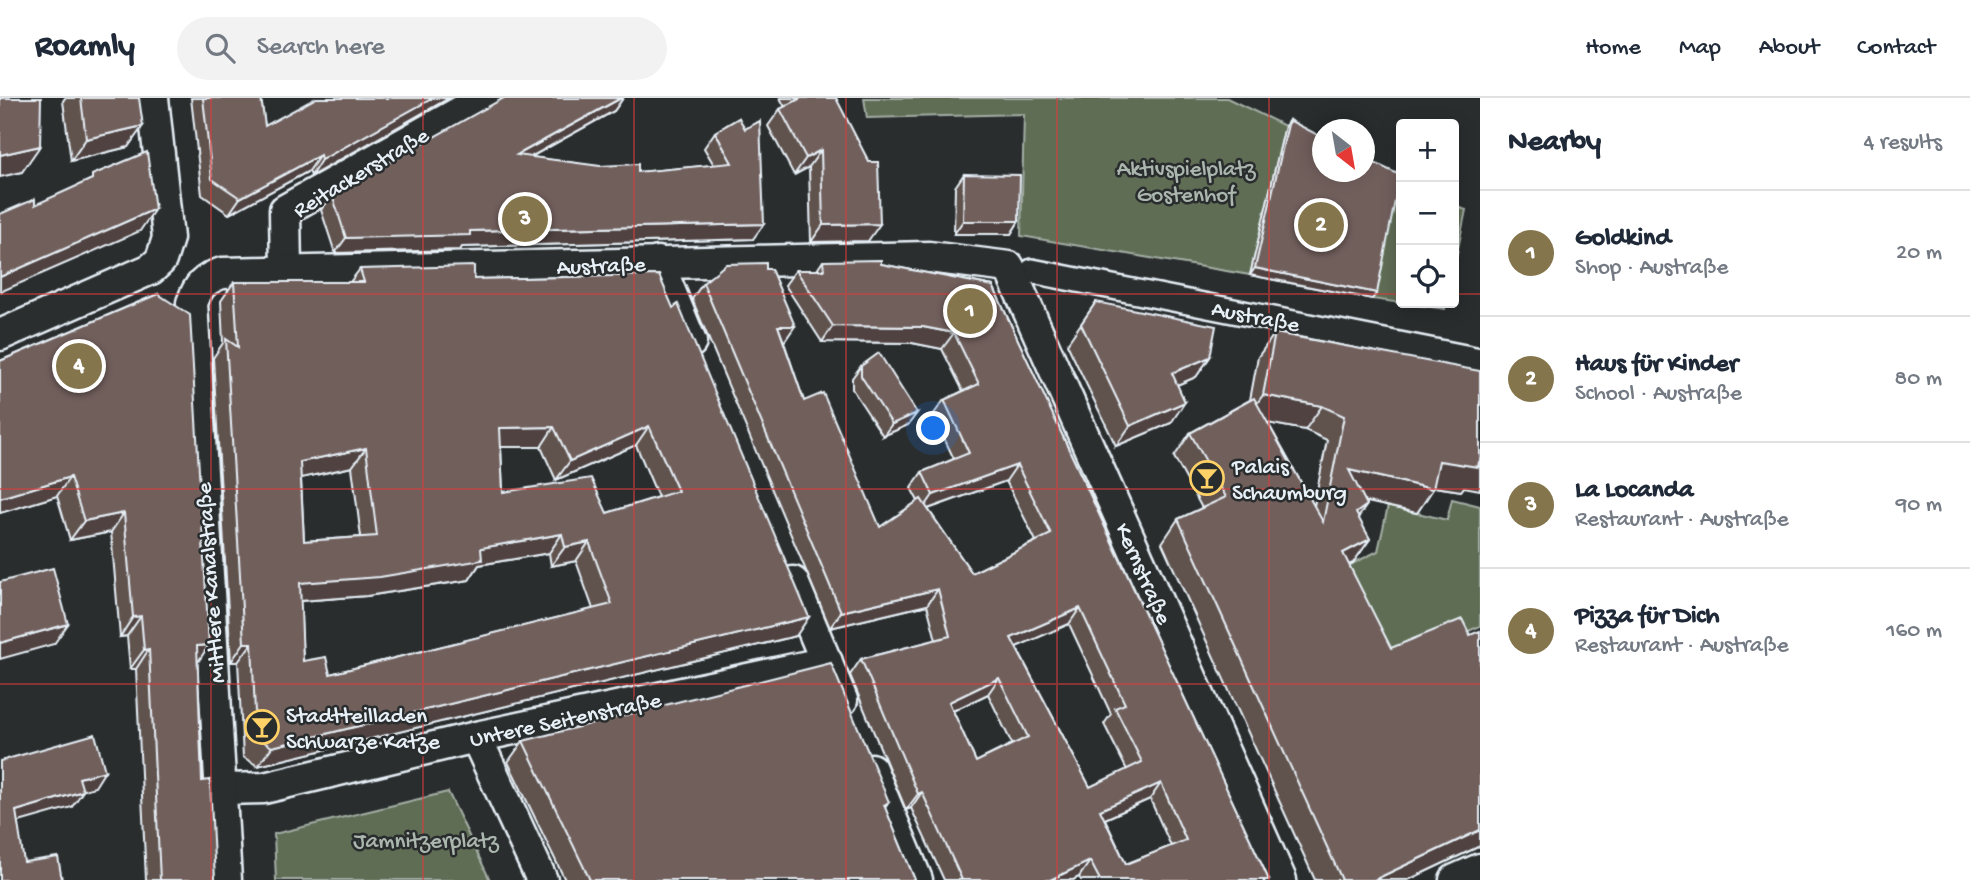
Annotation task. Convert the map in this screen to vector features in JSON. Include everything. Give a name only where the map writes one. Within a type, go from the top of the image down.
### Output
[{"type":"street","points":[[0,335],[151,269],[161,260],[167,238],[153,98]]},
{"type":"street","name":"Reitackerstraße","points":[[286,272],[285,210],[485,98]]},
{"type":"street","name":"Austraße","points":[[198,287],[208,278],[222,272],[929,257],[1020,269],[1480,360]]},
{"type":"street","points":[[657,262],[700,362]]},
{"type":"street","name":"Kernstraße","points":[[1020,269],[1281,880]]},
{"type":"street","name":"Mittlere Kanalstraße","points":[[198,287],[192,303],[226,880]]},
{"type":"street","points":[[784,562],[917,880]]},
{"type":"street","name":"Untere Seitenstraße","points":[[222,789],[264,788],[476,737],[827,662]]},
{"type":"street","points":[[476,737],[542,880]]},
{"type":"street","points":[[1455,880],[1480,869]]},
{"type":"green space","name":"Aktivspielplatz Gostenhof","points":[[864,98],[1227,98],[1285,126],[1250,275],[1021,236],[1024,114],[867,118]]},
{"type":"green space","points":[[1395,182],[1396,302],[1372,299]]},
{"type":"green space","points":[[1459,208],[1466,210],[1459,244]]},
{"type":"green space","points":[[1452,499],[1480,506],[1480,626],[1374,672],[1326,577],[1378,551],[1388,506],[1447,520]]},
{"type":"green space","name":"Jamnitzerplatz","points":[[448,792],[490,880],[276,880],[274,834]]},
{"type":"building","points":[[0,98],[41,98],[40,146],[0,155]]},
{"type":"building","points":[[81,98],[139,98],[143,126],[86,139]]},
{"type":"building","points":[[203,98],[261,98],[265,126],[316,98],[433,98],[321,160],[320,155],[240,198],[212,179]]},
{"type":"building","points":[[504,98],[621,98],[517,155],[600,166],[638,164],[638,172],[732,163],[715,132],[739,118],[745,129],[760,121],[764,224],[470,231],[470,235],[346,238],[332,194]]},
{"type":"building","points":[[801,98],[836,98],[869,162],[878,162],[880,224],[823,225],[821,150],[806,158],[780,109]]},
{"type":"building","points":[[1289,120],[1312,132],[1312,182],[1375,182],[1375,163],[1396,173],[1396,196],[1377,293],[1255,268]]},
{"type":"building","points":[[147,152],[155,209],[0,277],[0,214],[35,199],[35,205],[92,179],[92,175]]},
{"type":"building","points":[[964,174],[1020,175],[1019,221],[963,221]]},
{"type":"building","points":[[881,260],[881,264],[993,286],[1269,880],[1100,880],[1090,861],[1050,880],[962,880],[922,792],[918,794],[861,659],[950,636],[938,589],[841,612],[703,283],[726,264],[766,263],[766,269],[771,269],[795,326],[778,326],[804,401],[823,393],[880,527],[921,499],[972,573],[1051,534],[1017,465],[933,495],[922,472],[969,453],[944,400],[979,384],[954,333],[923,327],[833,326],[796,270],[824,270],[823,261]],"holes":[[[1080,608],[1125,704],[1115,708],[1142,762],[1090,787],[1011,638]],[[999,678],[1028,737],[976,762],[949,702]],[[1161,783],[1186,840],[1126,864],[1100,810]]]},
{"type":"building","points":[[474,266],[474,279],[659,275],[673,308],[678,304],[809,617],[272,747],[256,737],[252,643],[244,643],[226,339],[238,347],[234,282],[364,282],[360,269]],"holes":[[[649,426],[678,491],[607,513],[591,478],[503,492],[500,428],[554,427],[570,461]],[[366,448],[377,536],[304,541],[300,462]],[[562,534],[565,547],[589,542],[612,604],[330,674],[326,657],[303,661],[300,583],[380,577],[482,560],[481,548]]]},
{"type":"building","points":[[158,294],[190,315],[209,645],[197,646],[202,781],[210,780],[215,880],[160,880],[149,649],[144,650],[141,616],[133,617],[124,513],[84,521],[70,477],[0,498],[0,361]]},
{"type":"building","points":[[1096,302],[1216,326],[1210,357],[1172,373],[1185,402],[1130,426],[1081,324]]},
{"type":"building","points":[[1275,333],[1480,371],[1478,467],[1439,461],[1433,489],[1349,470],[1367,505],[1356,513],[1370,539],[1343,553],[1391,648],[1462,619],[1470,635],[1480,631],[1480,830],[1374,880],[1342,880],[1178,519],[1226,497],[1190,433],[1254,398],[1323,522],[1344,416],[1322,406],[1263,395]]},
{"type":"building","points":[[879,353],[917,413],[892,424],[861,376],[861,366]]},
{"type":"building","points":[[53,568],[68,624],[0,643],[0,582]]},
{"type":"building","points":[[831,663],[889,802],[884,805],[915,880],[590,880],[523,741]]},
{"type":"building","points":[[95,734],[105,771],[79,778],[83,791],[16,811],[24,862],[58,857],[62,880],[0,880],[0,761]]},
{"type":"place","name":"La Locanda","points":[[525,219]]},
{"type":"place","name":"Haus für Kinder","points":[[1321,225]]},
{"type":"place","name":"Goldkind","points":[[970,311]]},
{"type":"place","name":"Pizza für Dich","points":[[79,366]]},
{"type":"place","name":"Palais Schaumburg","points":[[1207,478]]},
{"type":"place","name":"Stadtteilladen Schwarze Katze","points":[[262,727]]}]
